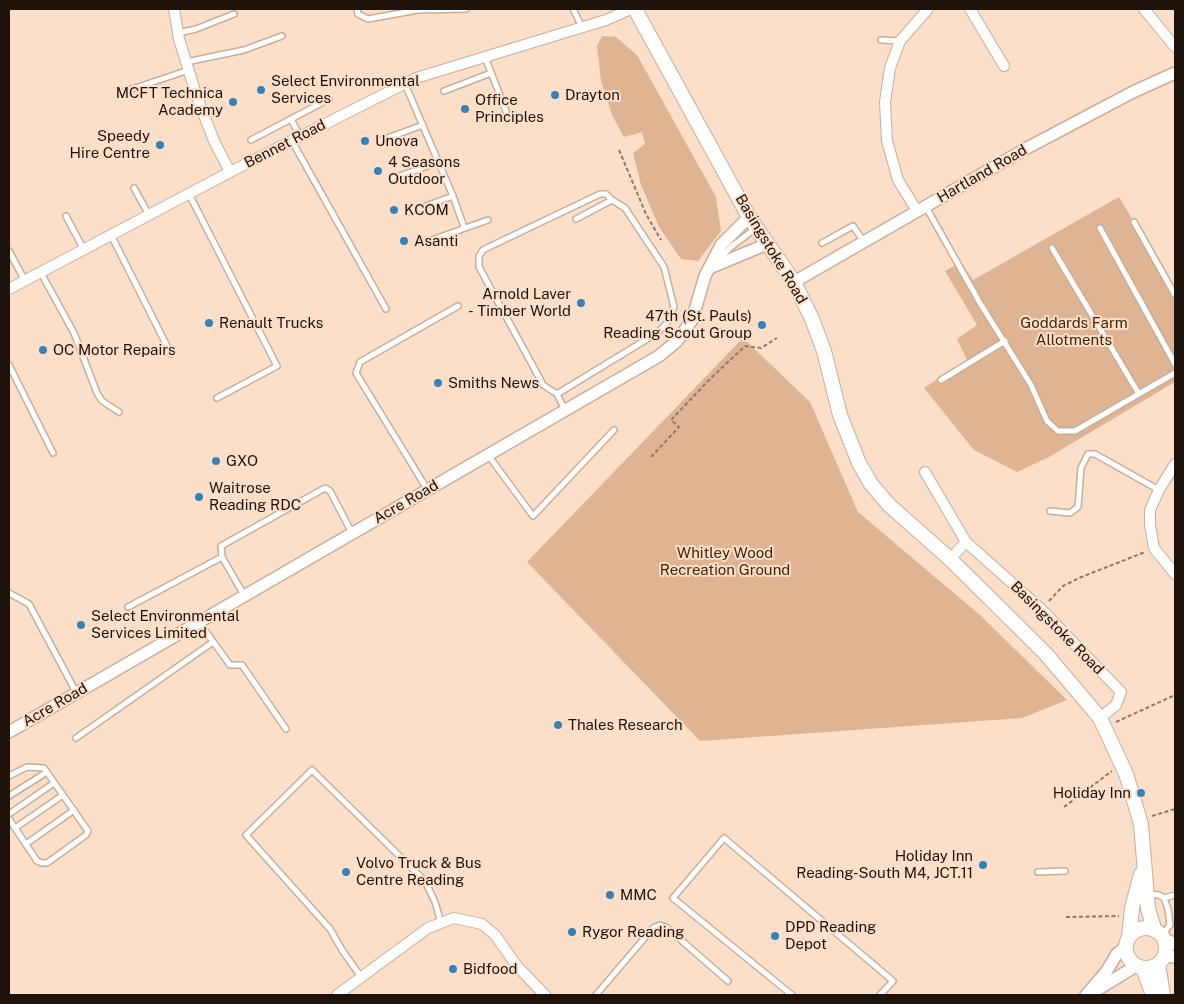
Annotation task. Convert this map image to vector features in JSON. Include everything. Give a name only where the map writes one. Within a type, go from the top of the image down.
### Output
[{"type":"main road","name":"Basingstoke Road","points":[[635,9],[753,222],[794,282],[812,319],[824,351],[840,415],[858,463],[871,484],[889,506],[950,559],[1046,653],[1103,724],[1133,795],[1141,824],[1145,853],[1148,909],[1164,937]]},
{"type":"main road","name":"Basingstoke Road","points":[[1128,941],[1132,908],[1140,883],[1145,853]]},
{"type":"main road","points":[[1153,995],[1140,967],[1129,959],[1128,941],[1136,931],[1164,937],[1166,959],[1163,995]]},
{"type":"main road","points":[[1140,967],[1150,968],[1166,959]]},
{"type":"street","points":[[174,9],[187,66],[214,141],[230,172]]},
{"type":"street","name":"Bennet Road","points":[[9,289],[230,172],[405,84],[485,56],[582,27],[630,9]]},
{"type":"street","points":[[921,209],[898,180],[887,141],[886,94],[890,68],[900,42],[928,9]]},
{"type":"street","points":[[970,9],[1004,66]]},
{"type":"street","points":[[1144,9],[1175,47]]},
{"type":"street","name":"Hartland Road","points":[[794,282],[1027,148],[1133,92],[1175,74]]},
{"type":"street","name":"Acre Road","points":[[9,732],[659,356],[677,341],[692,320],[706,276],[724,240],[753,222]]},
{"type":"street","points":[[712,267],[767,244]]},
{"type":"street","points":[[1175,464],[1159,490],[1150,510],[1150,525],[1154,548],[1175,574]]},
{"type":"street","name":"Basingstoke Road","points":[[926,472],[966,542],[1041,609],[1121,692],[1116,705],[1103,724]]},
{"type":"street","points":[[950,559],[966,542]]},
{"type":"street","points":[[337,995],[428,928],[454,918],[482,924],[495,935],[517,966],[545,995]]},
{"type":"street","points":[[1087,995],[1128,941]]},
{"type":"street","points":[[1087,995],[1113,978],[1140,967]]},
{"type":"lane","points":[[357,9],[358,14],[368,19],[418,10],[466,9]]},
{"type":"lane","points":[[573,9],[582,27]]},
{"type":"lane","points":[[178,33],[196,29],[234,14]]},
{"type":"lane","points":[[120,93],[187,66],[244,50],[282,36]]},
{"type":"lane","points":[[881,40],[900,42]]},
{"type":"lane","points":[[485,56],[506,111]]},
{"type":"lane","points":[[444,91],[491,73]]},
{"type":"lane","points":[[405,84],[439,162],[464,227]]},
{"type":"lane","points":[[250,140],[328,99]]},
{"type":"lane","points":[[291,119],[296,138],[386,309]]},
{"type":"lane","points":[[378,141],[423,125]]},
{"type":"lane","points":[[394,178],[439,162]]},
{"type":"lane","points":[[134,188],[149,216]]},
{"type":"lane","points":[[190,194],[277,366],[217,398]]},
{"type":"lane","points":[[557,394],[649,339],[667,324],[674,308],[664,267],[625,208],[606,194],[600,194],[483,250],[478,256],[479,267],[543,385],[557,394],[565,410]]},
{"type":"lane","points":[[409,212],[453,196]]},
{"type":"lane","points":[[576,219],[612,200]]},
{"type":"lane","points":[[921,209],[1005,341],[1031,386],[1046,421],[1058,431],[1076,431],[1175,373]]},
{"type":"lane","points":[[66,216],[84,250]]},
{"type":"lane","points":[[423,242],[488,220]]},
{"type":"lane","points":[[1134,222],[1175,295]]},
{"type":"lane","points":[[822,243],[853,226],[865,242]]},
{"type":"lane","points":[[1100,228],[1175,364]]},
{"type":"lane","points":[[111,236],[171,354]]},
{"type":"lane","points":[[1052,248],[1139,394]]},
{"type":"lane","points":[[9,251],[25,281]]},
{"type":"lane","points":[[41,273],[77,339],[96,393],[102,401],[119,412]]},
{"type":"lane","points":[[427,489],[356,373],[360,362],[458,306]]},
{"type":"lane","points":[[941,380],[1005,341]]},
{"type":"lane","points":[[9,366],[53,453]]},
{"type":"lane","points":[[488,454],[533,516],[614,430]]},
{"type":"lane","points":[[1050,512],[1070,513],[1078,507],[1081,468],[1088,454],[1095,454],[1159,490]]},
{"type":"lane","points":[[244,596],[222,557],[221,546],[325,488],[330,492],[352,533]]},
{"type":"lane","points":[[128,607],[222,557]]},
{"type":"lane","points":[[9,593],[29,604],[77,692]]},
{"type":"lane","points":[[198,622],[230,665],[242,665],[286,729]]},
{"type":"lane","points":[[76,738],[213,642]]},
{"type":"lane","points":[[9,776],[27,767],[38,766],[44,768],[88,831],[86,835],[47,863],[37,861],[9,819]]},
{"type":"lane","points":[[362,977],[342,950],[330,929],[246,835],[312,770],[425,881],[435,902],[441,923]]},
{"type":"lane","points":[[9,796],[47,772]]},
{"type":"lane","points":[[9,814],[54,782]]},
{"type":"lane","points":[[15,828],[63,795]]},
{"type":"lane","points":[[26,844],[74,810]]},
{"type":"lane","points":[[792,995],[673,898],[724,838],[893,981],[880,995]]},
{"type":"lane","points":[[1038,872],[1065,872]]},
{"type":"lane","points":[[1147,894],[1158,895],[1164,898],[1175,895]]},
{"type":"lane","points":[[1164,898],[1170,925],[1164,937]]},
{"type":"lane","points":[[596,995],[654,928],[660,925],[666,927],[728,980]]},
{"type":"path","points":[[618,150],[646,214],[661,240]]},
{"type":"path","points":[[651,457],[679,428],[671,420],[710,378],[745,346],[762,348],[777,338]]},
{"type":"path","points":[[1041,609],[1063,586],[1154,548]]},
{"type":"path","points":[[1103,724],[1175,695]]},
{"type":"path","points":[[1064,807],[1112,771],[1109,765]]},
{"type":"path","points":[[1152,816],[1175,809]]},
{"type":"path","points":[[1066,917],[1122,916]]},
{"type":"green space","points":[[602,36],[616,37],[637,55],[716,197],[721,231],[698,261],[681,259],[659,227],[641,185],[633,153],[645,144],[642,132],[624,137],[612,115],[601,81],[597,46]]},
{"type":"green space","name":"Goddards Farm Allotments","points":[[1119,197],[1175,291],[1175,382],[1049,457],[1017,472],[974,450],[924,388],[967,360],[957,339],[977,325],[945,271],[961,262],[973,280]]},
{"type":"green space","name":"Whitley Wood Recreation Ground","points":[[743,338],[810,402],[858,512],[981,616],[1067,700],[1022,718],[700,741],[527,562]]},
{"type":"place","name":"Select Environmental Services","points":[[261,90]]},
{"type":"place","name":"Drayton","points":[[555,95]]},
{"type":"place","name":"MCFT Technica Academy","points":[[233,102]]},
{"type":"place","name":"Office Principles","points":[[465,109]]},
{"type":"place","name":"Unova","points":[[365,141]]},
{"type":"place","name":"Speedy Hire Centre","points":[[160,145]]},
{"type":"place","name":"4 Seasons Outdoor","points":[[378,171]]},
{"type":"place","name":"KCOM","points":[[394,210]]},
{"type":"place","name":"Asanti","points":[[404,241]]},
{"type":"place","name":"Arnold Laver - Timber World","points":[[581,303]]},
{"type":"place","name":"Renault Trucks","points":[[209,323]]},
{"type":"place","name":"47th (St. Pauls) Reading Scout Group","points":[[762,325]]},
{"type":"place","name":"OC Motor Repairs","points":[[43,350]]},
{"type":"place","name":"Smiths News","points":[[438,383]]},
{"type":"place","name":"GXO","points":[[216,461]]},
{"type":"place","name":"Waitrose Reading RDC","points":[[199,497]]},
{"type":"place","name":"Select Environmental Services Limited","points":[[81,625]]},
{"type":"place","name":"Thales Research","points":[[558,725]]},
{"type":"place","name":"Holiday Inn","points":[[1141,793]]},
{"type":"place","name":"Holiday Inn Reading-South M4, JCT.11","points":[[983,865]]},
{"type":"place","name":"Volvo Truck & Bus Centre Reading","points":[[346,872]]},
{"type":"place","name":"MMC","points":[[610,895]]},
{"type":"place","name":"Rygor Reading","points":[[572,932]]},
{"type":"place","name":"DPD Reading Depot","points":[[775,936]]},
{"type":"place","name":"Bidfood","points":[[453,969]]}]
